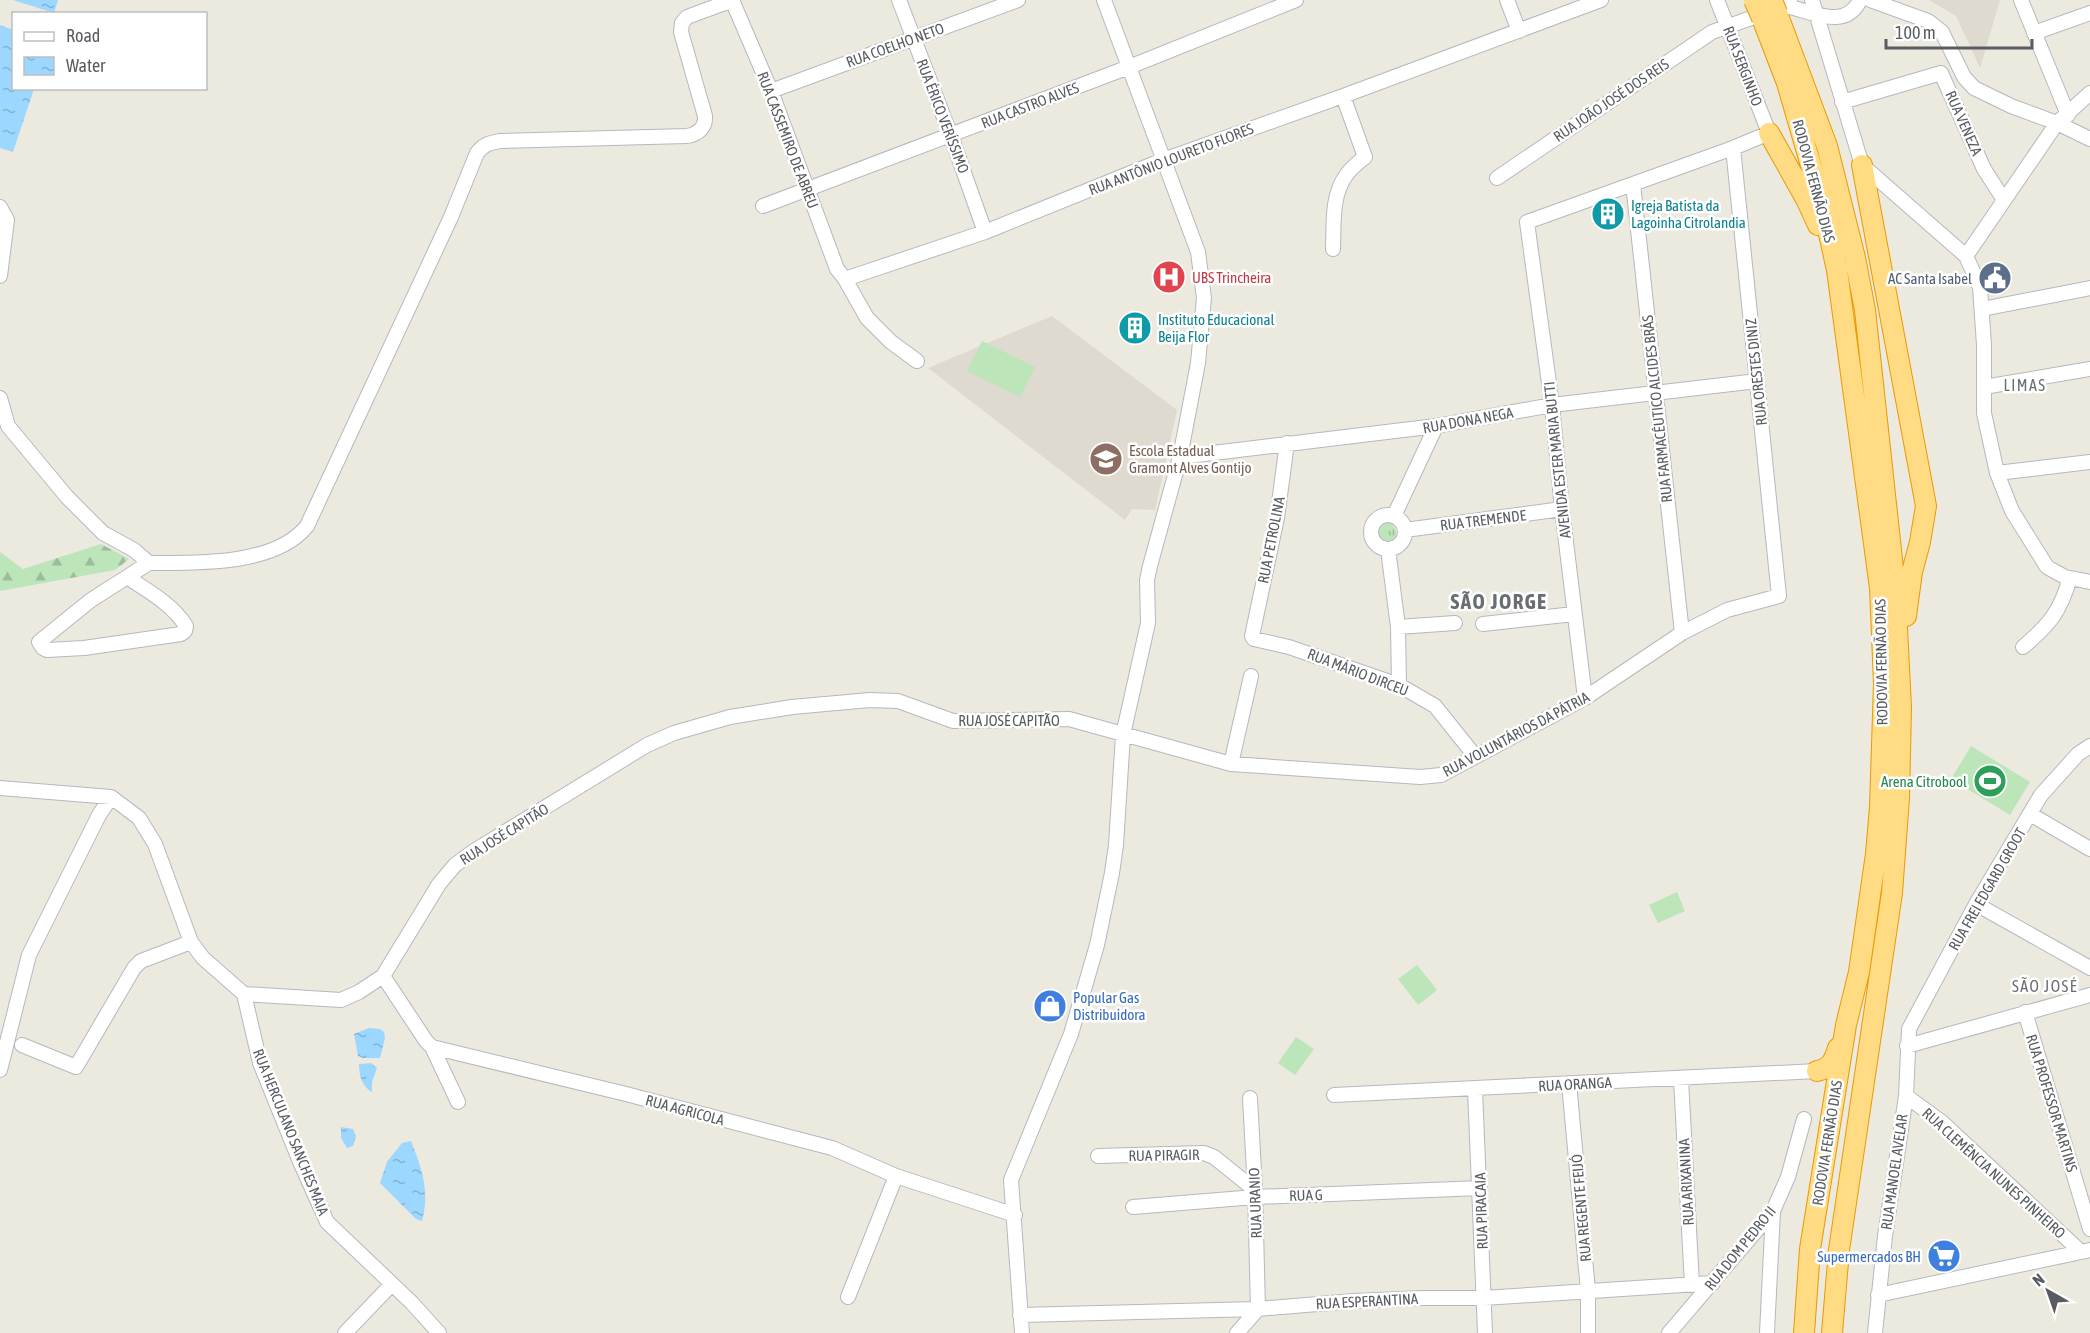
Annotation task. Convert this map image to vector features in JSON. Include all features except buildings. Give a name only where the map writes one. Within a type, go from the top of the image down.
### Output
[{"type":"highway","name":"RODOVIA FERNÃO DIAS","points":[[1754,0],[1777,7]]},
{"type":"highway","name":"RODOVIA FERNÃO DIAS","points":[[1777,7],[1787,82],[1823,207],[1837,270],[1880,588],[1884,683],[1876,854],[1859,972],[1846,1025],[1810,1249],[1804,1333]]},
{"type":"highway","name":"RODOVIA FERNÃO DIAS","points":[[1777,7],[1827,146],[1855,258],[1865,310],[1895,587],[1901,708],[1899,798],[1892,893],[1839,1250],[1832,1333]]},
{"type":"highway","points":[[1769,133],[1817,222],[1846,335]]},
{"type":"highway","points":[[1862,165],[1926,506],[1906,611],[1906,688],[1901,708]]},
{"type":"highway","points":[[1817,1071],[1826,1070],[1834,1062],[1846,1025]]},
{"type":"street","points":[[127,577],[163,601],[180,617],[186,626],[185,632],[84,648],[47,650],[43,648],[39,642],[91,600],[127,577],[149,563],[212,562],[254,556],[286,544],[300,535],[307,526],[447,228],[477,153],[489,143],[500,141],[687,136],[701,130],[705,124],[705,116],[681,32],[682,23],[687,17],[733,0]]},
{"type":"street","name":"RUA CASSEMIRO DE ABREU","points":[[733,0],[771,91],[837,269],[845,279]]},
{"type":"street","name":"RUA ÉRICO VERÍSSIMO","points":[[899,0],[985,232]]},
{"type":"street","name":"RUA COELHO NETO","points":[[771,91],[1018,0]]},
{"type":"street","points":[[1022,1333],[1011,1180],[1071,1034],[1097,945],[1116,845],[1124,735],[1148,623],[1149,566],[1180,457],[1198,363],[1204,298],[1198,252],[1104,0]]},
{"type":"street","name":"RUA CASTRO ALVES","points":[[763,206],[951,136],[1296,0]]},
{"type":"street","points":[[1507,0],[1520,31]]},
{"type":"street","name":"RUA ANTÔNIO LOURETO FLORES","points":[[845,279],[985,232],[1163,160],[1601,0]]},
{"type":"street","name":"RUA SERGINHO","points":[[1717,0],[1769,133]]},
{"type":"street","points":[[1812,0],[1862,165],[1966,255],[1980,287],[1984,413],[1997,473],[2012,511],[2047,567],[2070,578],[2090,582]]},
{"type":"street","points":[[1777,7],[1830,18],[1845,16],[1856,8],[1860,0]]},
{"type":"street","points":[[1870,0],[1928,21],[1942,32],[1964,77],[1974,88],[2011,106],[2062,119],[2090,140]]},
{"type":"street","points":[[2021,0],[2062,119]]},
{"type":"street","name":"RUA JOÃO JOSÉ DOS REIS","points":[[1497,178],[1713,32],[1777,7]]},
{"type":"street","points":[[2034,33],[2090,13]]},
{"type":"street","name":"RUA VENEZA","points":[[1842,102],[1941,73],[1984,169],[2004,200]]},
{"type":"street","points":[[1966,255],[1988,228],[2004,200],[2062,119],[2090,93]]},
{"type":"street","points":[[1333,249],[1339,187],[1348,172],[1365,157],[1343,96]]},
{"type":"street","points":[[1633,184],[1769,133]]},
{"type":"street","name":"RUA ORESTES DINIZ","points":[[1732,148],[1779,596]]},
{"type":"street","name":"AVENIDA ESTER MARIA BUTTI","points":[[1585,698],[1552,405],[1527,222],[1633,184]]},
{"type":"street","name":"RUA FARMACÊUTICO ALCIDES BRÁS","points":[[1633,184],[1682,633]]},
{"type":"street","points":[[0,207],[7,220],[0,276]]},
{"type":"street","points":[[845,279],[867,318],[891,342],[917,361]]},
{"type":"street","points":[[1982,309],[2090,288]]},
{"type":"street","points":[[1984,387],[2090,369]]},
{"type":"street","name":"RUA DONA NEGA","points":[[1180,457],[1436,426],[1552,405],[1757,381]]},
{"type":"street","points":[[0,398],[8,426],[67,497],[103,533],[134,550],[149,563]]},
{"type":"street","points":[[1394,516],[1436,426]]},
{"type":"street","name":"RUA PETROLINA","points":[[1252,636],[1277,518],[1287,443]]},
{"type":"street","points":[[1997,473],[2090,462]]},
{"type":"street","name":"RUA TREMENDE","points":[[1405,530],[1562,509]]},
{"type":"street","points":[[1383,515],[1394,516],[1401,521],[1405,530],[1402,541],[1388,549],[1377,546],[1371,537],[1371,526],[1383,515]]},
{"type":"street","points":[[1388,549],[1398,627],[1399,686]]},
{"type":"street","points":[[2023,647],[2046,627],[2059,608],[2070,578]]},
{"type":"street","name":"RUA VOLUNTÁRIOS DA PÁTRIA","points":[[1124,735],[1231,764],[1420,777],[1441,775],[1585,698],[1682,633],[1727,610],[1779,596]]},
{"type":"street","points":[[1483,624],[1574,614]]},
{"type":"street","points":[[1398,627],[1455,623]]},
{"type":"street","name":"RUA MÁRIO DIRCEU","points":[[1252,636],[1254,639],[1289,647],[1399,686],[1435,706],[1475,756]]},
{"type":"street","points":[[1231,764],[1251,676]]},
{"type":"street","name":"RUA JOSÉ CAPITÃO","points":[[244,994],[341,1000],[359,992],[383,976],[438,884],[455,865],[474,850],[647,745],[674,733],[741,715],[792,707],[870,700],[898,701],[953,720],[1069,720],[1124,735]]},
{"type":"street","name":"RUA FREI EDGARD GROOT","points":[[1907,1046],[1909,1029],[1976,904],[2041,795],[2078,754],[2090,746]]},
{"type":"street","points":[[0,788],[111,797],[139,818],[155,844],[191,942],[203,958],[244,994]]},
{"type":"street","points":[[0,1070],[29,955],[99,815],[111,797]]},
{"type":"street","points":[[2030,814],[2090,849]]},
{"type":"street","points":[[1976,904],[2090,968]]},
{"type":"street","points":[[22,1045],[76,1067],[134,968],[141,961],[191,942]]},
{"type":"street","points":[[383,976],[432,1047],[458,1102]]},
{"type":"street","name":"RUA HERCULANO SANCHES MAIA","points":[[244,994],[260,1063],[327,1222],[439,1333]]},
{"type":"street","points":[[1907,1046],[2090,995]]},
{"type":"street","name":"RUA PROFESSOR MARTINS","points":[[2025,1012],[2090,1229]]},
{"type":"street","name":"RUA MANOEL AVELAR","points":[[1875,1333],[1885,1236],[1906,1096],[1907,1046]]},
{"type":"street","name":"RUA AGRICOLA","points":[[432,1047],[626,1094],[832,1148],[896,1176],[1015,1215]]},
{"type":"street","name":"RUA ORANGA","points":[[1334,1095],[1817,1071]]},
{"type":"street","name":"RUA ARIXANINA","points":[[1681,1079],[1692,1285]]},
{"type":"street","name":"RUA REGENTE FEIJÓ","points":[[1569,1083],[1588,1291],[1588,1333]]},
{"type":"street","name":"RUA PIRACAIA","points":[[1475,1089],[1485,1333]]},
{"type":"street","name":"RUA CLEMÊNCIA NUNES PINHEIRO","points":[[1906,1096],[1943,1123],[2085,1251]]},
{"type":"street","name":"RUA URANIO","points":[[1250,1098],[1258,1309]]},
{"type":"street","name":"RUA DOM PEDRO II","points":[[1669,1333],[1773,1210],[1788,1177],[1804,1119]]},
{"type":"street","name":"RUA PIRAGIR","points":[[1098,1156],[1204,1153],[1214,1157],[1255,1193]]},
{"type":"street","points":[[848,1297],[896,1176]]},
{"type":"street","name":"RUA G","points":[[1133,1207],[1255,1193],[1480,1188]]},
{"type":"street","points":[[1767,1333],[1773,1210]]},
{"type":"street","points":[[1878,1295],[2085,1251]]},
{"type":"street","name":"RUA ESPERANTINA","points":[[1020,1315],[1258,1309],[1423,1298],[1484,1298],[1713,1283]]},
{"type":"street","points":[[345,1333],[392,1284]]},
{"type":"street","points":[[1237,1333],[1258,1309]]},
{"type":"street","points":[[1248,1321],[1256,1333]]},
{"type":"shaded area","points":[[1929,0],[2000,0],[1980,68],[1956,16]]},
{"type":"shaded area","name":"Escola Estadual Gramont Alves Gontijo","points":[[1052,316],[1177,410],[1155,510],[1132,509],[1125,520],[928,368]]},
{"type":"green space","points":[[982,341],[1035,367],[1020,397],[967,371]]},
{"type":"green space","points":[[1385,522],[1395,529],[1396,533],[1389,543],[1385,544],[1375,537],[1374,533],[1381,523]]},
{"type":"green space","points":[[101,544],[129,559],[115,570],[0,591],[0,552],[23,569]]},
{"type":"green space","name":"Arena Citrobool","points":[[1971,746],[2030,782],[2010,815],[1951,779]]},
{"type":"green space","points":[[1677,892],[1685,911],[1658,923],[1649,905]]},
{"type":"green space","points":[[1417,965],[1437,990],[1418,1005],[1398,979]]},
{"type":"green space","points":[[1296,1037],[1314,1049],[1295,1075],[1278,1063]]},
{"type":"water","points":[[13,0],[58,0],[54,12]]},
{"type":"water","points":[[0,25],[12,30],[12,90],[34,90],[13,152],[0,148]]},
{"type":"water","points":[[369,1028],[380,1029],[384,1032],[385,1038],[380,1058],[358,1056],[354,1034]]},
{"type":"water","points":[[371,1063],[377,1068],[372,1082],[372,1092],[362,1080],[359,1064]]},
{"type":"water","points":[[341,1127],[353,1129],[356,1136],[353,1146],[347,1148],[341,1138]]},
{"type":"water","points":[[411,1141],[424,1180],[425,1200],[422,1221],[416,1219],[380,1183],[387,1162],[402,1143]]},
{"type":"place","name":"Igreja Batista da Lagoinha Citrolandia","points":[[1608,214]]},
{"type":"place","name":"UBS Trincheira","points":[[1169,277]]},
{"type":"place","name":"AC Santa Isabel","points":[[1995,278]]},
{"type":"place","name":"Instituto Educacional Beija Flor","points":[[1135,328]]},
{"type":"place","name":"Escola Estadual Gramont Alves Gontijo","points":[[1106,459]]},
{"type":"place","name":"Arena Citrobool","points":[[1990,781]]},
{"type":"place","name":"Popular Gas Distribuidora","points":[[1050,1006]]},
{"type":"place","name":"Supermercados BH","points":[[1944,1256]]},
{"type":"district","name":"LIMAS","points":[[2025,385]]},
{"type":"district","name":"SÃO JORGE","points":[[1499,601]]},
{"type":"district","name":"SÃO JOSÉ","points":[[2045,986]]}]
